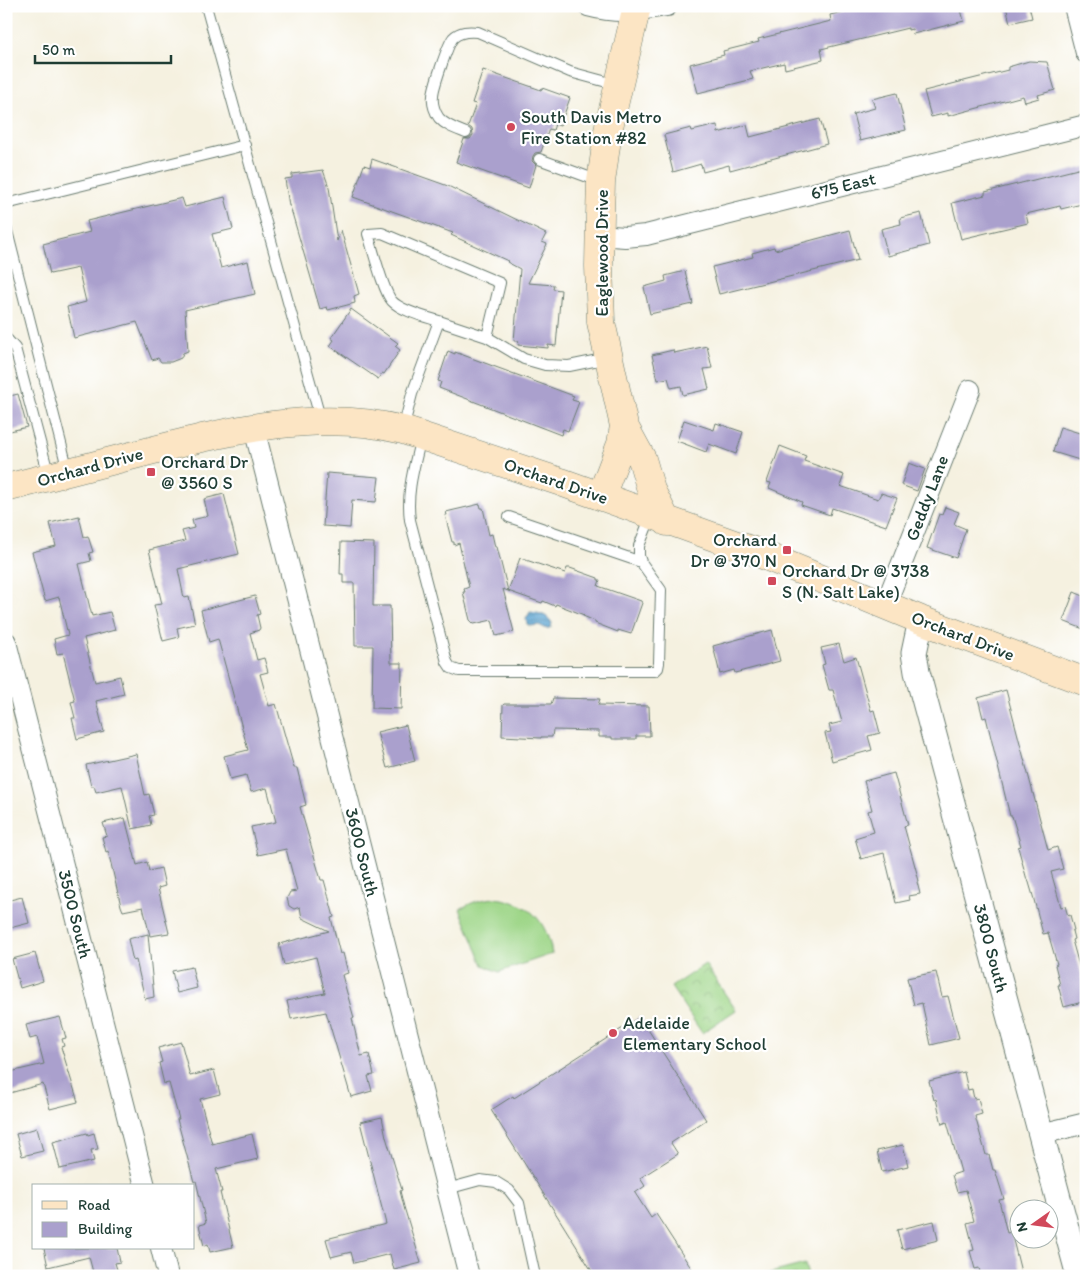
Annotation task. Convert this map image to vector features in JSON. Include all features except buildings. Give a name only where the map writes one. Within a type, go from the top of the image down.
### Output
[{"type":"main road","name":"Eaglewood Drive","points":[[601,496],[621,444],[624,426],[608,358],[602,322],[599,235],[601,182],[608,130],[637,9]]},
{"type":"main road","name":"Orchard Drive","points":[[6,488],[208,436],[254,428],[322,422],[383,424],[601,496],[659,519],[756,552],[885,606],[1086,682]]},
{"type":"main road","points":[[624,426],[642,459],[659,519]]},
{"type":"street","points":[[588,6],[611,12],[667,6]]},
{"type":"street","points":[[1079,11],[1086,53]]},
{"type":"street","name":"675 East","points":[[599,235],[625,237],[646,235],[1086,125]]},
{"type":"street","name":"Geddy Lane","points":[[885,606],[970,390]]},
{"type":"street","name":"3600 South","points":[[254,428],[469,1276]]},
{"type":"street","name":"3800 South","points":[[921,620],[914,653],[917,672],[1079,1276]]},
{"type":"street","name":"3500 South","points":[[6,642],[144,1184]]},
{"type":"street","points":[[1041,1134],[1086,1123]]},
{"type":"street","points":[[162,1250],[168,1276]]},
{"type":"lane","points":[[206,6],[322,422]]},
{"type":"lane","points":[[466,133],[447,126],[441,120],[436,112],[432,94],[449,45],[460,33],[478,32],[570,72],[619,86]]},
{"type":"lane","points":[[6,204],[245,145]]},
{"type":"lane","points":[[538,159],[601,182]]},
{"type":"lane","points":[[6,228],[59,474]]},
{"type":"lane","points":[[487,337],[500,283],[382,233],[368,234],[386,291],[392,301],[412,312],[487,337],[524,359],[545,365],[568,366],[608,358]]},
{"type":"lane","points":[[439,322],[412,394],[408,506],[447,662],[451,668],[459,671],[656,671],[659,664],[661,590],[641,562],[639,546],[659,519]]},
{"type":"lane","points":[[6,338],[15,348],[59,474]]},
{"type":"lane","points":[[509,517],[641,562]]},
{"type":"lane","points":[[447,1188],[480,1180],[496,1182],[508,1190],[518,1203],[535,1276]]},
{"type":"green space","points":[[495,898],[518,904],[534,915],[546,931],[552,954],[499,972],[483,965],[460,909],[477,901]]},
{"type":"green space","points":[[705,964],[736,1010],[702,1033],[671,987]]},
{"type":"green space","points":[[805,1264],[808,1276],[759,1276]]},
{"type":"water","points":[[530,612],[545,616],[552,623],[551,627],[547,629],[539,625],[530,626],[527,624],[526,619]]},
{"type":"place","name":"South Davis Metro Fire Station #82","points":[[511,127]]},
{"type":"place","name":"Orchard Dr @ 3560 S","points":[[151,472]]},
{"type":"place","name":"Orchard Dr @ 370 N","points":[[787,550]]},
{"type":"place","name":"Orchard Dr @ 3738 S (N. Salt Lake)","points":[[772,581]]},
{"type":"place","name":"Adelaide Elementary School","points":[[613,1033]]}]
